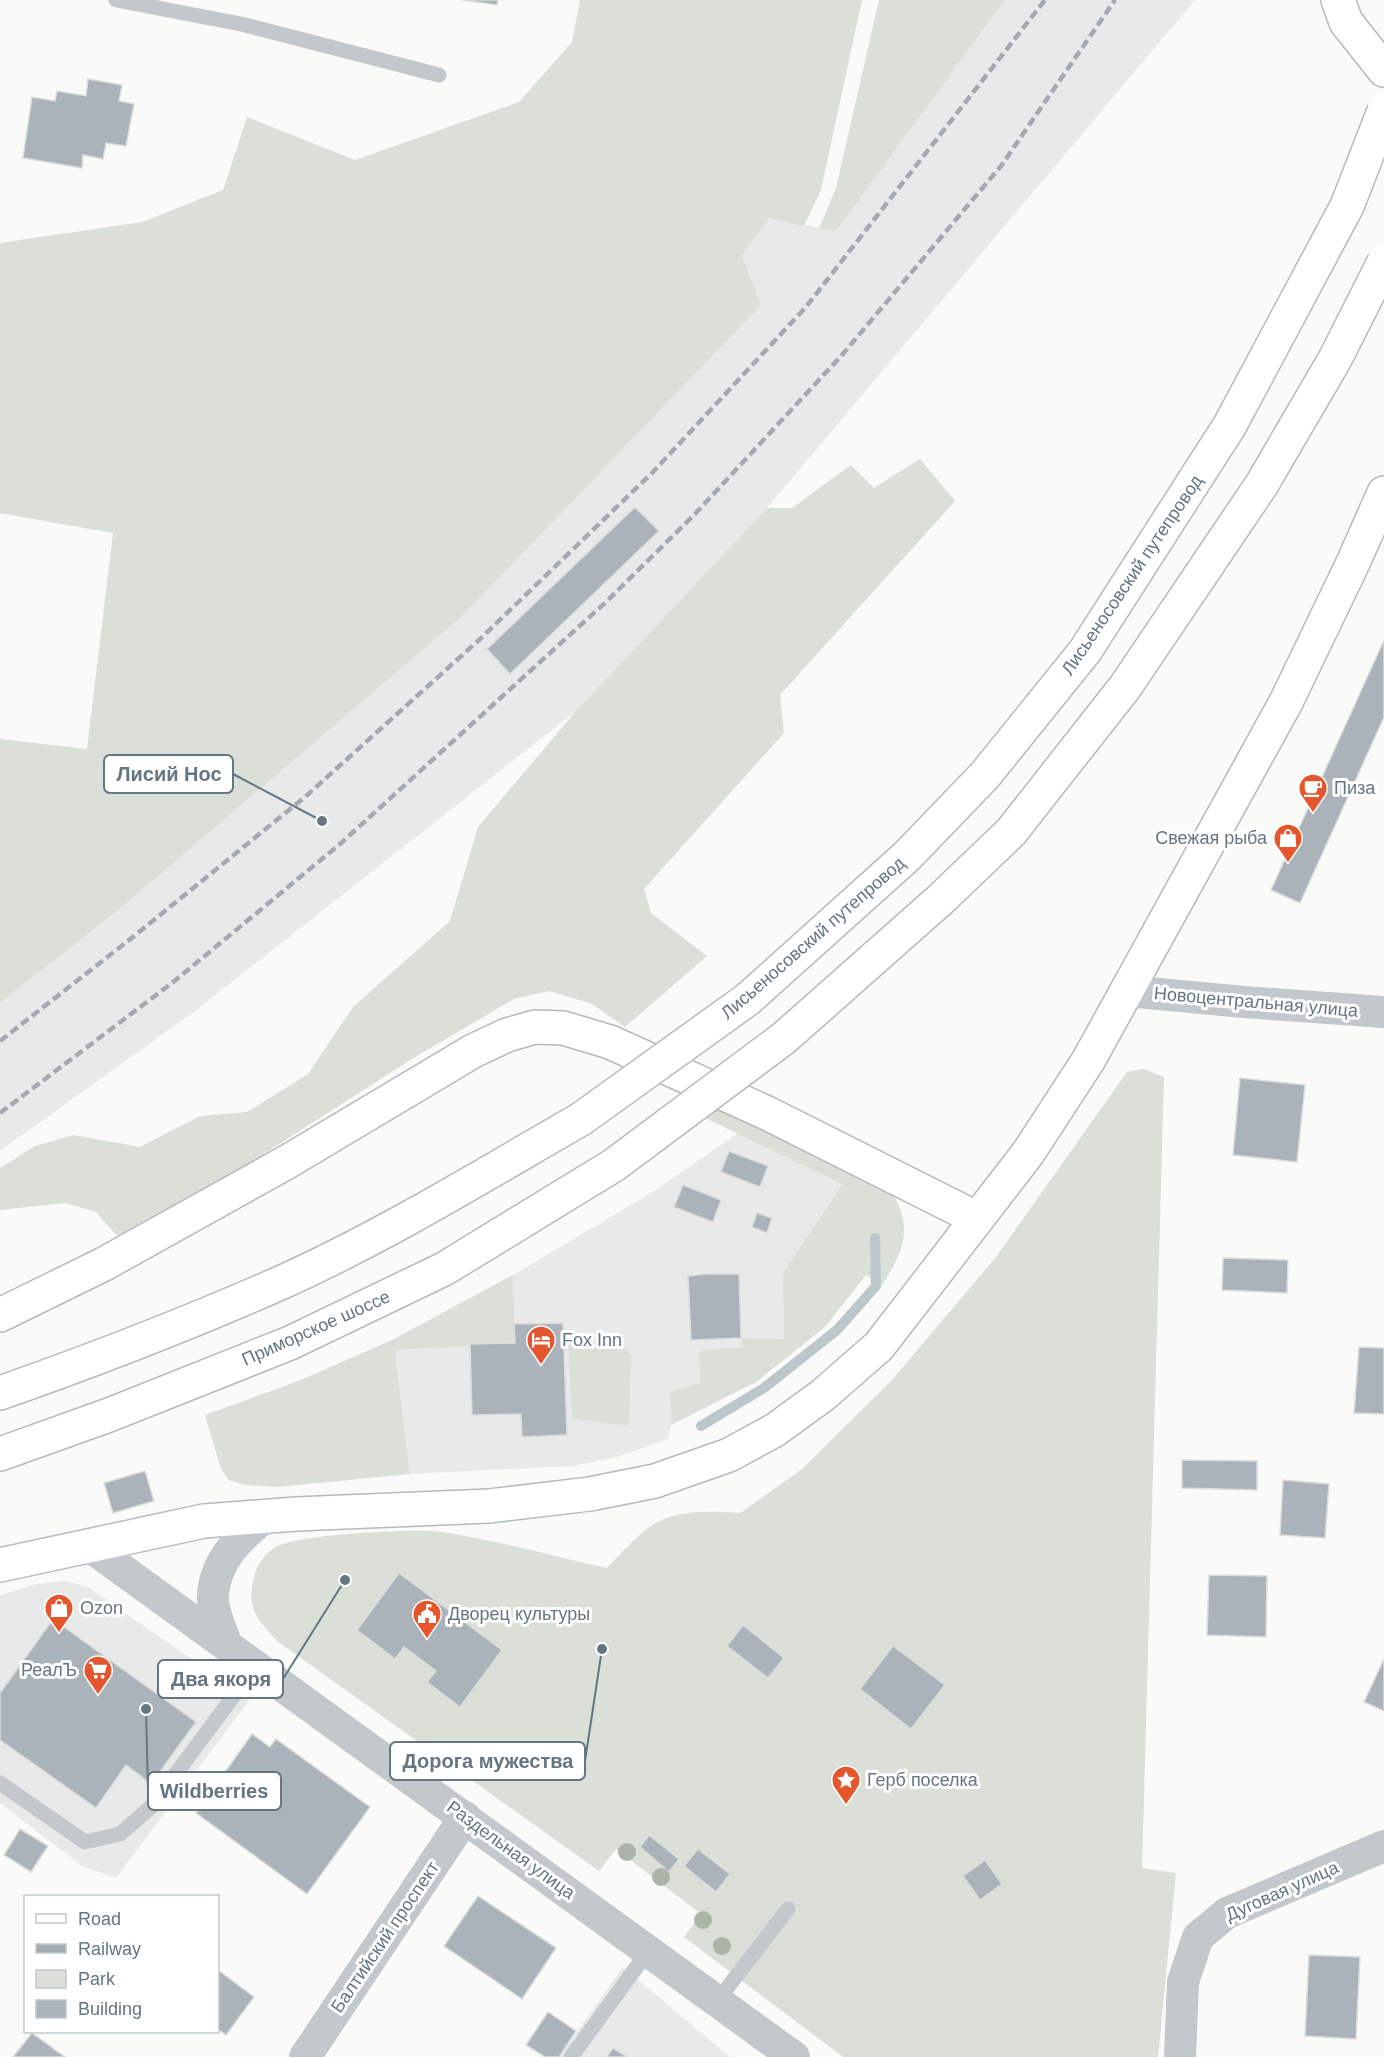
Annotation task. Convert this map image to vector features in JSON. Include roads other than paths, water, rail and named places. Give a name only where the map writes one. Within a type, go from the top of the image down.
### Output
[{"type":"main road","points":[[1338,0],[1346,22],[1384,70]]},
{"type":"main road","name":"Лисьеносовский путепровод","points":[[0,1394],[88,1362],[280,1283],[417,1213],[581,1119],[748,999],[907,856],[985,776],[1078,660],[1230,425],[1347,206],[1384,111]]},
{"type":"main road","name":"Приморское шоссе","points":[[0,1454],[109,1416],[290,1343],[444,1269],[614,1165],[784,1038],[941,899],[1011,832],[1125,687],[1255,494],[1335,359],[1384,262]]},
{"type":"main road","points":[[0,1564],[204,1521],[489,1506],[590,1494],[655,1481],[729,1455],[775,1430],[823,1395],[879,1346],[1034,1144],[1088,1061],[1286,702],[1353,565],[1384,493]]},
{"type":"main road","points":[[0,1315],[104,1264],[287,1162],[473,1051],[507,1035],[535,1027],[563,1028],[610,1042],[769,1114],[976,1218]]},
{"type":"street","name":"Новоцентральная улица","points":[[1127,991],[1384,1012]]},
{"type":"street","points":[[226,1644],[212,1596],[219,1569],[236,1540],[266,1516]]},
{"type":"street","name":"Раздельная улица","points":[[88,1545],[794,2057]]},
{"type":"street","name":"Балтийский проспект","points":[[305,2057],[465,1817]]},
{"type":"street","name":"Дуговая улица","points":[[1180,2057],[1183,1982],[1198,1936],[1227,1913],[1384,1846]]},
{"type":"lane","points":[[116,0],[242,24],[439,75]]},
{"type":"lane","points":[[0,1783],[85,1842],[120,1834],[152,1807],[256,1666]]},
{"type":"lane","points":[[718,2000],[789,1909]]},
{"type":"lane","points":[[571,2057],[649,1950]]},
{"type":"waterway","points":[[701,1426],[764,1388],[837,1330],[876,1286],[875,1238]]},
{"type":"railway","points":[[0,1041],[133,937],[305,797],[479,640],[652,473],[806,307],[1045,0]]},
{"type":"railway","points":[[0,1113],[172,983],[340,844],[606,602],[695,514],[842,355],[1001,166],[1115,0]]},
{"type":"place","name":"Пиза","points":[[1313,814]]},
{"type":"place","name":"Лисий Нос","points":[[322,821]]},
{"type":"place","name":"Свежая рыба","points":[[1288,864]]},
{"type":"place","name":"Fox Inn","points":[[541,1366]]},
{"type":"place","name":"Два якоря","points":[[345,1580]]},
{"type":"place","name":"Ozon","points":[[59,1634]]},
{"type":"place","name":"Дворец культуры","points":[[427,1640]]},
{"type":"place","name":"Дорога мужества","points":[[602,1649]]},
{"type":"place","name":"РеалЪ","points":[[98,1696]]},
{"type":"place","name":"Wildberries","points":[[146,1709]]},
{"type":"place","name":"Герб поселка","points":[[846,1806]]}]
